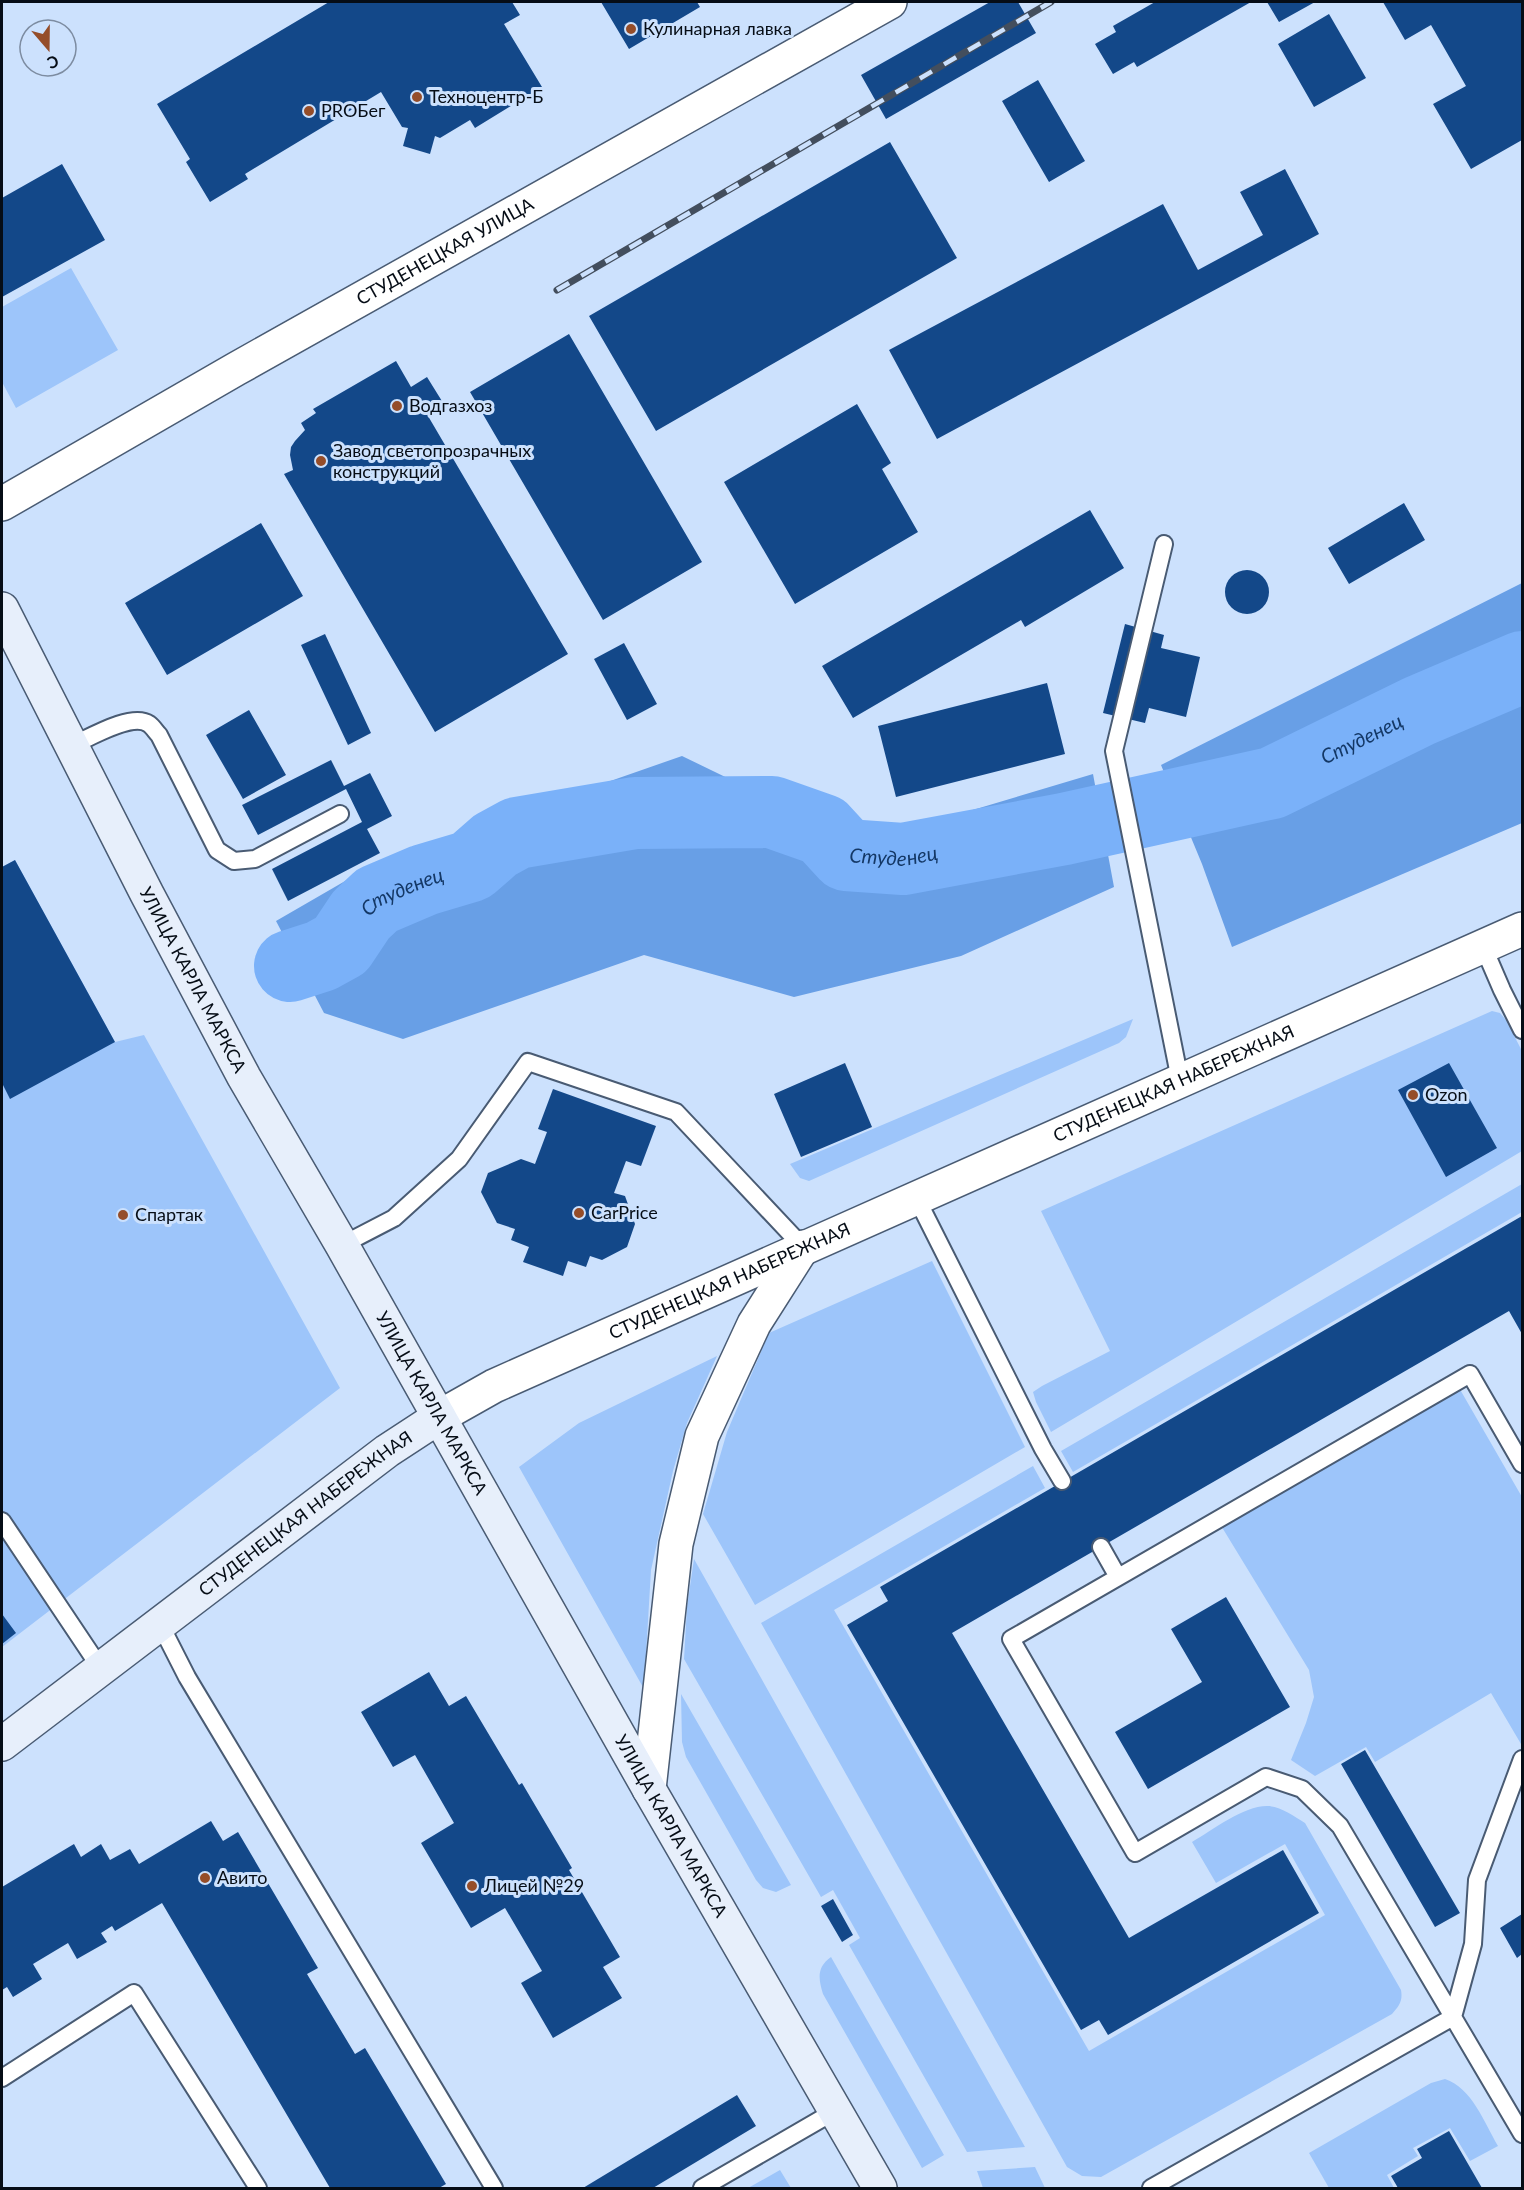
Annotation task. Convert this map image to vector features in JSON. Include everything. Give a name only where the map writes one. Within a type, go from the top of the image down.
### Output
[{"type":"main road","name":"УЛИЦА КАРЛА МАРКСА","points":[[2,609],[244,1077],[879,2188]]},
{"type":"main road","name":"СТУДЕНЕЦКАЯ НАБЕРЕЖНАЯ","points":[[2,1744],[387,1451],[440,1417]]},
{"type":"street","name":"СТУДЕНЕЦКАЯ УЛИЦА","points":[[2,504],[236,369],[890,2]]},
{"type":"street","name":"СТУДЕНЕЦКАЯ НАБЕРЕЖНАЯ","points":[[440,1417],[494,1386],[1522,928]]},
{"type":"street","points":[[649,1789],[676,1544],[702,1436],[754,1324],[803,1247]]},
{"type":"lane","points":[[1164,544],[1114,751],[1180,1080]]},
{"type":"lane","points":[[71,746],[123,723],[137,720],[148,723],[159,735],[217,850],[234,861],[255,858],[340,814]]},
{"type":"lane","points":[[1483,946],[1522,1030]]},
{"type":"lane","points":[[342,1245],[394,1218],[459,1159],[528,1062],[676,1112],[803,1247]]},
{"type":"lane","points":[[916,1197],[1043,1449],[1062,1481]]},
{"type":"lane","points":[[1522,1464],[1470,1374],[1011,1639],[1135,1853],[1266,1777],[1302,1789],[1340,1826],[1522,2134]]},
{"type":"lane","points":[[2,1521],[101,1669]]},
{"type":"lane","points":[[1101,1547],[1118,1577]]},
{"type":"lane","points":[[160,1624],[187,1677],[494,2188]]},
{"type":"lane","points":[[1151,2188],[1453,2017],[1473,1944],[1477,1880],[1522,1759]]},
{"type":"lane","points":[[2,2078],[134,1993],[258,2188]]},
{"type":"lane","points":[[702,2188],[835,2111]]},
{"type":"shaded area","points":[[71,268],[118,350],[16,408],[2,382],[2,307]]},
{"type":"shaded area","points":[[1522,583],[1522,823],[1232,947],[1202,864],[1161,765]]},
{"type":"shaded area","points":[[682,756],[862,843],[1093,774],[1114,887],[961,956],[794,997],[644,955],[403,1039],[324,1013],[276,921],[378,862]]},
{"type":"shaded area","name":"Спартак","points":[[15,860],[115,1042],[144,1035],[340,1388],[2,1647],[2,867]]},
{"type":"shaded area","points":[[1492,1011],[1500,1013],[1506,1020],[1522,1051],[1522,1151],[1051,1432],[1033,1392],[1110,1351],[1041,1211]]},
{"type":"shaded area","points":[[1133,1019],[1126,1037],[1119,1043],[809,1181],[800,1178],[790,1164]]},
{"type":"shaded area","points":[[1522,1184],[1522,1212],[1073,1472],[1061,1451]]},
{"type":"shaded area","points":[[932,1261],[1025,1447],[755,1605],[703,1514],[727,1432],[769,1333]]},
{"type":"shaded area","points":[[717,1356],[687,1423],[673,1471],[651,1570],[644,1689],[519,1467],[579,1423]]},
{"type":"shaded area","points":[[1458,1386],[1522,1497],[1521,1744],[1491,1693],[1375,1762],[1366,1747],[1315,1776],[1291,1760],[1314,1697],[1309,1670],[1220,1524]]},
{"type":"shaded area","points":[[1033,1466],[1045,1488],[834,1610],[1089,2051],[1325,1915],[1285,1844],[1216,1883],[1192,1842],[1238,1814],[1258,1807],[1277,1808],[1305,1823],[1401,1990],[1400,2003],[1392,2014],[1101,2177],[1082,2176],[1067,2167],[761,1623]]},
{"type":"shaded area","points":[[694,1559],[1025,2147],[967,2152],[849,1945],[860,1938],[833,1890],[821,1897],[684,1659],[687,1607]]},
{"type":"shaded area","points":[[681,1694],[791,1885],[776,1892],[763,1888],[756,1880],[686,1757],[682,1742]]},
{"type":"shaded area","points":[[831,1957],[944,2155],[922,2168],[823,1994],[820,1973],[823,1965]]},
{"type":"shaded area","points":[[1445,2079],[1454,2083],[1470,2098],[1498,2146],[1470,2161],[1450,2128],[1413,2148],[1418,2156],[1387,2175],[1394,2188],[1329,2188],[1309,2153],[1431,2083]]},
{"type":"shaded area","points":[[1035,2167],[1045,2188],[983,2188],[977,2171]]},
{"type":"shaded area","points":[[780,2170],[791,2188],[748,2188]]},
{"type":"building","points":[[329,2],[512,2],[520,15],[504,24],[542,87],[475,128],[470,120],[440,138],[435,136],[430,154],[403,146],[408,128],[402,127],[381,92],[245,174],[248,179],[210,202],[186,162],[190,159],[157,104]]},
{"type":"building","points":[[601,2],[697,2],[700,7],[629,49]]},
{"type":"building","points":[[990,2],[1018,2],[1036,33],[886,119],[861,75]]},
{"type":"building","points":[[1155,2],[1251,2],[1137,67],[1134,62],[1113,74],[1095,44],[1116,32],[1113,26]]},
{"type":"building","points":[[1267,2],[1315,2],[1279,22]]},
{"type":"building","points":[[1383,2],[1521,2],[1522,140],[1471,169],[1433,104],[1466,86],[1431,25],[1405,40]]},
{"type":"building","points":[[1329,14],[1366,78],[1314,107],[1278,44]]},
{"type":"building","points":[[1038,80],[1085,161],[1049,182],[1002,101]]},
{"type":"building","points":[[890,142],[957,258],[656,431],[589,316]]},
{"type":"building","points":[[62,164],[105,240],[2,297],[2,198]]},
{"type":"building","points":[[1285,169],[1319,234],[937,439],[889,350],[1163,204],[1198,270],[1263,235],[1240,192]]},
{"type":"building","points":[[569,334],[702,562],[603,620],[470,392]]},
{"type":"building","points":[[396,361],[411,387],[427,377],[445,406],[428,416],[568,654],[435,732],[284,474],[293,470],[291,447],[305,430],[301,423],[316,413],[313,409]]},
{"type":"building","points":[[857,404],[891,463],[882,469],[918,532],[795,604],[724,482]]},
{"type":"building","points":[[1404,503],[1425,540],[1349,584],[1328,548]]},
{"type":"building","points":[[1090,510],[1124,568],[1025,627],[1021,620],[853,718],[822,666]]},
{"type":"building","points":[[261,523],[303,596],[167,675],[125,603]]},
{"type":"building","points":[[1247,570],[1256,571],[1263,576],[1268,583],[1268,601],[1263,608],[1256,613],[1247,614],[1238,613],[1231,608],[1226,601],[1225,592],[1226,583],[1231,576],[1238,571]]},
{"type":"building","points":[[1125,624],[1164,635],[1161,648],[1200,657],[1186,717],[1149,708],[1145,723],[1103,713]]},
{"type":"building","points":[[325,634],[371,733],[348,745],[301,645]]},
{"type":"building","points":[[624,643],[657,704],[627,720],[594,659]]},
{"type":"building","points":[[1047,683],[1065,754],[896,797],[878,726]]},
{"type":"building","points":[[249,710],[286,775],[243,799],[206,735]]},
{"type":"building","points":[[331,760],[344,786],[370,773],[392,816],[367,829],[380,853],[288,901],[272,869],[362,822],[346,789],[258,835],[242,805]]},
{"type":"building","points":[[15,860],[115,1042],[10,1099],[2,1083],[2,867]]},
{"type":"building","points":[[845,1063],[872,1127],[801,1157],[774,1094]]},
{"type":"building","points":[[1449,1063],[1497,1148],[1446,1177],[1398,1090]]},
{"type":"building","points":[[553,1089],[656,1126],[641,1166],[626,1161],[614,1193],[625,1196],[635,1224],[627,1247],[602,1260],[590,1256],[586,1267],[568,1261],[563,1276],[523,1262],[529,1247],[511,1240],[515,1229],[497,1223],[481,1192],[488,1173],[521,1159],[535,1164],[547,1132],[538,1129]]},
{"type":"building","points":[[1522,1216],[1522,1334],[1509,1311],[952,1633],[1129,1938],[1283,1850],[1319,1913],[1108,2035],[1099,2020],[1081,2030],[847,1625],[888,1601],[880,1587]]},
{"type":"building","points":[[1226,1597],[1290,1707],[1148,1789],[1115,1732],[1202,1682],[1171,1629]]},
{"type":"building","points":[[2,1614],[16,1633],[2,1644]]},
{"type":"building","points":[[429,1672],[449,1706],[466,1696],[519,1785],[522,1783],[572,1868],[569,1870],[620,1957],[603,1967],[622,1998],[553,2038],[521,1983],[542,1971],[505,1908],[471,1928],[421,1843],[454,1823],[415,1755],[393,1767],[361,1712]]},
{"type":"building","points":[[1365,1750],[1460,1913],[1435,1927],[1341,1764]]},
{"type":"building","points":[[211,1821],[223,1841],[238,1832],[318,1968],[307,1974],[355,2054],[365,2048],[446,2184],[439,2188],[330,2188],[162,1903],[115,1931],[112,1926],[101,1933],[107,1942],[77,1959],[68,1943],[33,1964],[42,1979],[13,1997],[7,1987],[2,1990],[2,1887],[74,1844],[81,1857],[101,1844],[110,1860],[130,1849],[139,1864]]},
{"type":"building","points":[[833,1899],[853,1935],[842,1942],[821,1906]]},
{"type":"building","points":[[1522,1914],[1522,1954],[1517,1958],[1500,1928]]},
{"type":"building","points":[[737,2095],[756,2126],[653,2188],[583,2188]]},
{"type":"building","points":[[1449,2131],[1482,2188],[1398,2188],[1391,2176],[1422,2158],[1417,2149]]},
{"type":"waterway","name":"Студенец","points":[[290,966],[321,956],[341,945],[361,915],[377,900],[424,880],[471,866],[495,845],[517,833],[635,813],[772,812],[823,830],[846,855],[903,859],[1064,829],[1272,783],[1419,711],[1522,667]]},
{"type":"railway","points":[[557,290],[1051,2]]},
{"type":"place","name":"Кулинарная лавка","points":[[631,29]]},
{"type":"place","name":"Техноцентр-Б","points":[[417,97]]},
{"type":"place","name":"PROБег","points":[[309,111]]},
{"type":"place","name":"Водгазхоз","points":[[397,406]]},
{"type":"place","name":"Завод светопрозрачных конструкций","points":[[321,461]]},
{"type":"place","name":"Ozon","points":[[1413,1095]]},
{"type":"place","name":"CarPrice","points":[[579,1213]]},
{"type":"place","name":"Спартак","points":[[123,1215]]},
{"type":"place","name":"Авито","points":[[205,1878]]},
{"type":"place","name":"Лицей №29","points":[[472,1886]]}]
